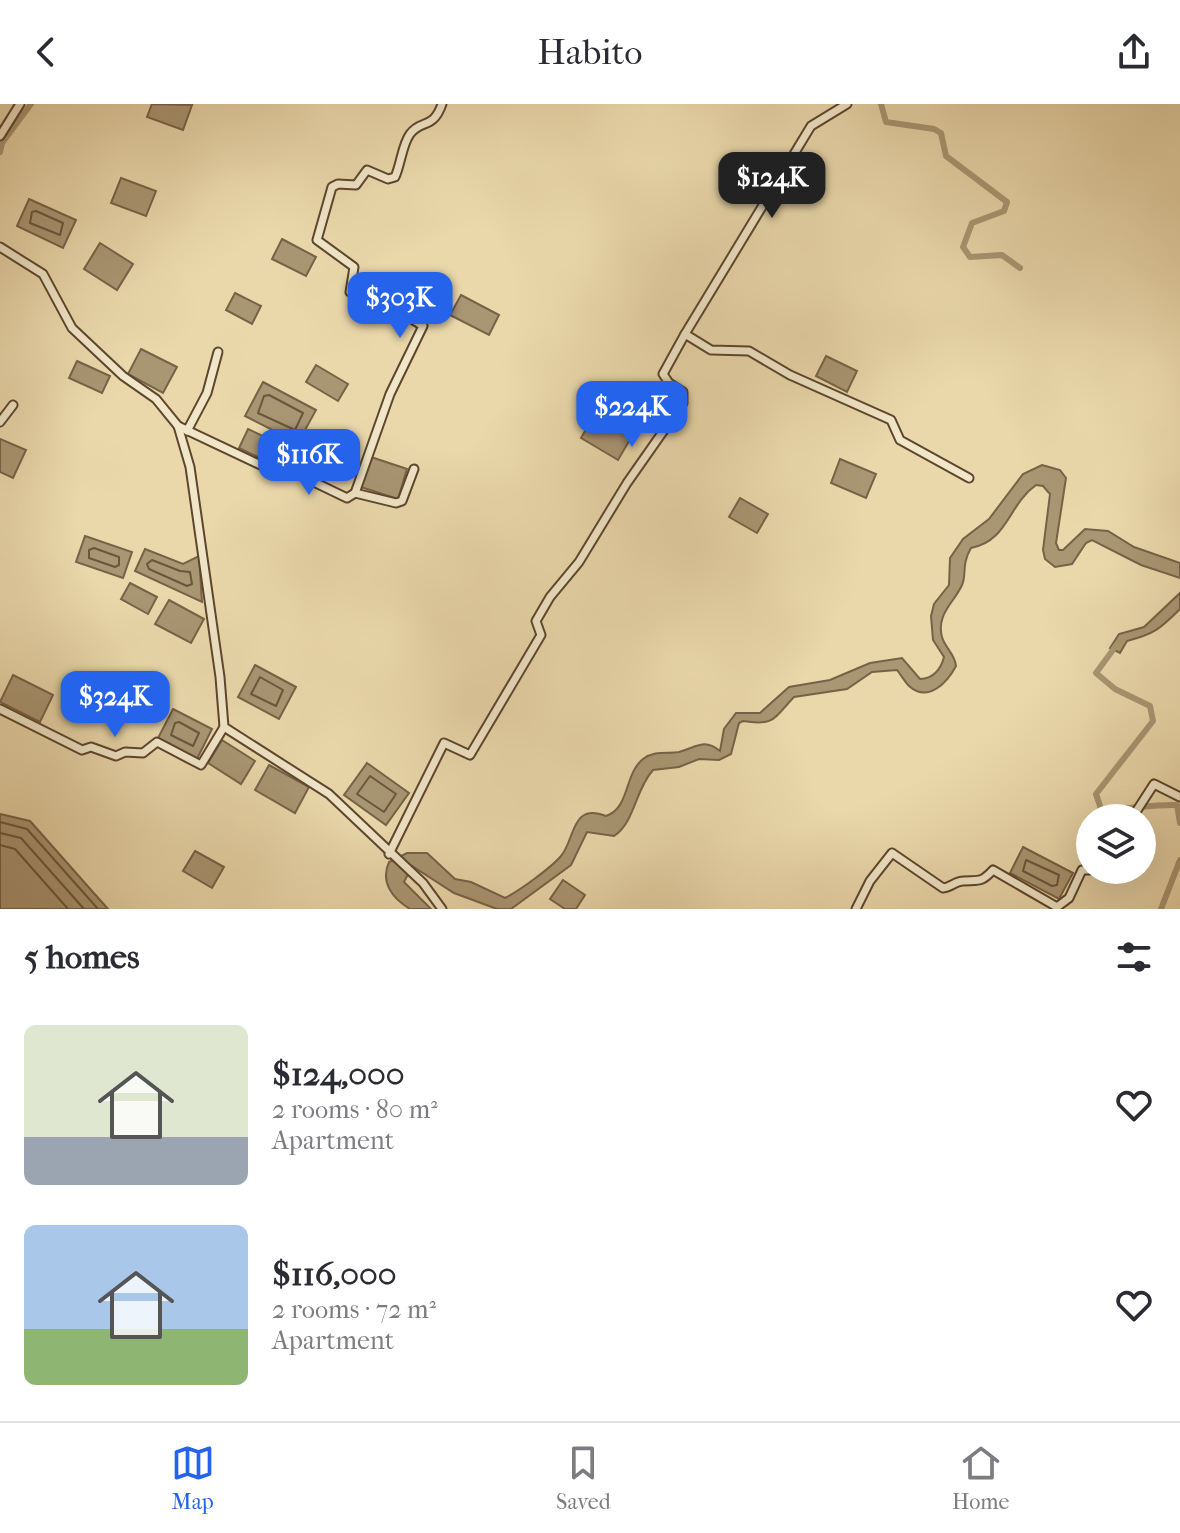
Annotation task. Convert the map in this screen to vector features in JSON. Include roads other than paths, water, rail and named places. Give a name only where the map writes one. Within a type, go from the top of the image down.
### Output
[{"type":"street","points":[[0,136],[20,104]]},
{"type":"street","points":[[0,247],[43,274],[72,328],[123,376],[156,399],[178,426],[271,470],[289,470],[347,498],[355,493],[390,394],[423,326],[398,310],[350,292],[354,267],[317,240],[332,187],[338,184],[356,185],[367,170],[388,179],[395,177],[408,137],[413,130],[433,121],[442,104]]},
{"type":"street","points":[[389,854],[444,743],[470,755],[541,635],[536,621],[550,597],[579,562],[627,483],[683,403],[683,392],[669,383],[663,374],[811,126],[847,104]]},
{"type":"street","points":[[685,334],[711,350],[749,351],[790,375],[891,420],[900,440],[969,478]]},
{"type":"street","points":[[187,431],[207,393],[218,352]]},
{"type":"street","points":[[0,422],[13,405]]},
{"type":"street","points":[[0,709],[82,750],[91,747],[116,756],[125,752],[143,753],[157,742],[201,765],[224,727],[220,677],[190,467],[178,426]]},
{"type":"street","points":[[355,493],[396,503],[402,501],[414,469]]},
{"type":"street","points":[[224,727],[329,794],[423,883],[442,909]]},
{"type":"street","points":[[1140,804],[1156,784],[1180,797]]},
{"type":"street","points":[[856,909],[870,881],[892,853],[943,888],[963,881],[973,884],[983,881],[993,870],[1057,907],[1069,898],[1076,883]]},
{"type":"water","points":[[152,104],[192,105],[183,130],[147,117]]},
{"type":"water","points":[[121,178],[156,191],[146,216],[111,203]]},
{"type":"water","points":[[29,199],[76,220],[63,248],[17,226]]},
{"type":"water","points":[[282,239],[316,257],[306,276],[272,259]]},
{"type":"water","points":[[100,243],[133,264],[117,290],[84,269]]},
{"type":"water","points":[[416,273],[450,292],[436,317],[402,298]]},
{"type":"water","points":[[235,293],[261,306],[252,324],[226,310]]},
{"type":"water","points":[[461,295],[499,315],[489,335],[450,315]]},
{"type":"water","points":[[141,349],[177,367],[163,393],[128,374]]},
{"type":"water","points":[[826,356],[857,371],[847,392],[816,376]]},
{"type":"water","points":[[77,361],[110,376],[102,393],[69,378]]},
{"type":"water","points":[[316,365],[348,384],[338,401],[306,382]]},
{"type":"water","points":[[263,382],[316,410],[298,443],[245,416]]},
{"type":"water","points":[[595,414],[632,436],[618,460],[581,438]]},
{"type":"water","points":[[248,429],[282,445],[273,464],[239,448]]},
{"type":"water","points":[[0,439],[26,450],[13,478],[0,472]]},
{"type":"water","points":[[371,457],[407,469],[398,499],[361,487]]},
{"type":"water","points":[[840,459],[876,474],[866,498],[831,483]]},
{"type":"water","points":[[1042,465],[1060,470],[1066,478],[1056,543],[1059,550],[1063,550],[1085,529],[1108,531],[1134,547],[1180,563],[1180,578],[1141,565],[1092,540],[1086,543],[1072,564],[1055,567],[1045,559],[1043,550],[1050,494],[1043,486],[1036,485],[1019,502],[993,538],[971,548],[968,554],[962,585],[941,622],[942,637],[956,666],[948,679],[936,689],[916,691],[897,670],[872,672],[847,689],[794,697],[777,716],[768,721],[739,723],[731,754],[719,760],[699,759],[679,767],[653,770],[621,830],[614,836],[587,832],[571,865],[511,909],[497,909],[454,893],[412,866],[404,882],[431,909],[410,909],[389,889],[386,876],[389,862],[407,853],[427,853],[455,879],[471,882],[505,898],[561,856],[580,818],[586,814],[606,816],[614,812],[637,765],[648,756],[679,752],[705,744],[720,751],[724,729],[736,713],[760,713],[789,687],[830,680],[870,663],[902,658],[920,679],[933,675],[944,657],[933,640],[931,616],[934,604],[949,585],[950,558],[963,539],[989,519],[1023,474]]},
{"type":"water","points":[[740,498],[768,514],[757,533],[729,517]]},
{"type":"water","points":[[85,536],[132,552],[123,578],[76,562]]},
{"type":"water","points":[[145,549],[183,564],[199,556],[202,602],[135,571]]},
{"type":"water","points":[[130,583],[157,597],[148,614],[121,599]]},
{"type":"water","points":[[1180,593],[1180,609],[1162,626],[1127,641],[1120,653],[1110,648],[1119,634],[1144,627]]},
{"type":"water","points":[[169,600],[204,619],[191,643],[155,624]]},
{"type":"water","points":[[255,665],[296,687],[279,719],[238,697]]},
{"type":"water","points":[[13,675],[53,695],[40,722],[0,702]]},
{"type":"water","points":[[173,709],[212,729],[197,759],[158,738]]},
{"type":"water","points":[[222,740],[255,761],[241,784],[208,763]]},
{"type":"water","points":[[367,763],[409,793],[386,825],[344,795]]},
{"type":"water","points":[[269,765],[309,787],[295,813],[255,790]]},
{"type":"water","points":[[0,814],[30,821],[108,909],[0,909]]},
{"type":"water","points":[[1023,847],[1073,873],[1059,899],[1010,873]]},
{"type":"water","points":[[195,851],[224,867],[212,888],[183,871]]},
{"type":"water","points":[[563,880],[585,895],[576,909],[565,909],[550,899]]},
{"type":"waterway","points":[[0,152],[2,143],[31,104]]},
{"type":"waterway","points":[[881,104],[886,122],[934,129],[941,133],[946,156],[1007,202],[1004,211],[972,223],[963,247],[970,257],[1002,255],[1020,268]]},
{"type":"waterway","points":[[1118,643],[1096,673],[1115,689],[1150,706],[1153,721],[1096,794],[1101,809],[1177,805],[1180,823]]},
{"type":"waterway","points":[[1161,909],[1180,860]]}]
